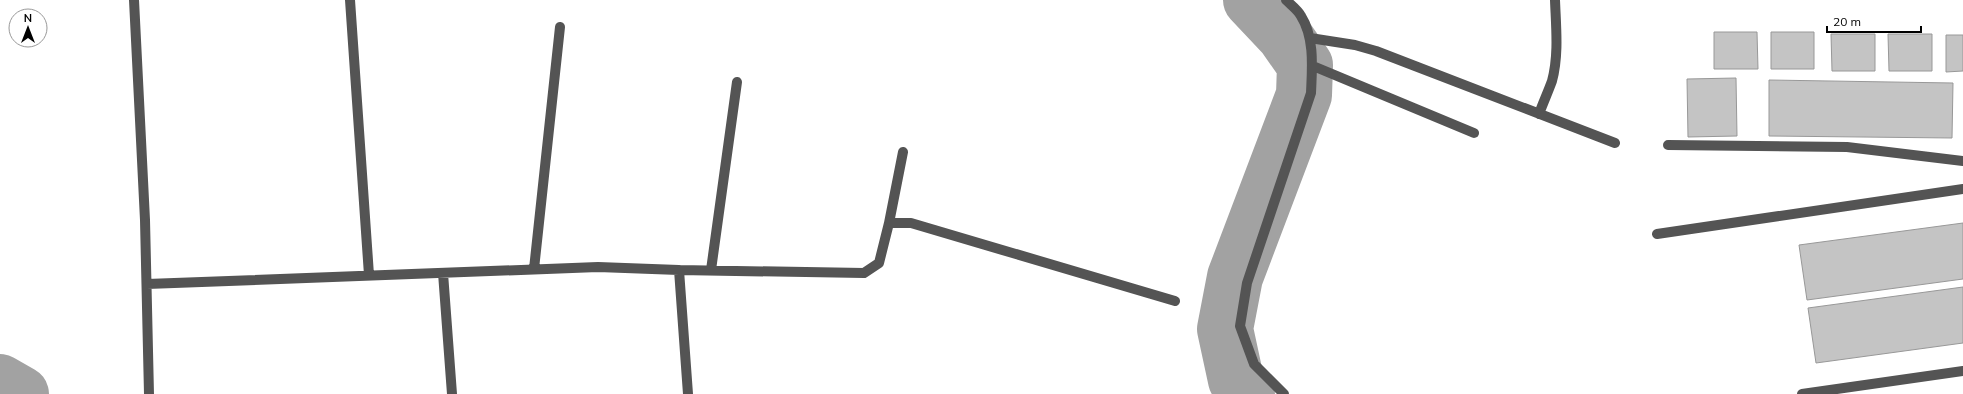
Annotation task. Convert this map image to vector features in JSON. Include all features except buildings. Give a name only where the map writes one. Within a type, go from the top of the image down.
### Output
[{"type":"street","points":[[134,0],[147,284],[149,394]]},
{"type":"street","points":[[350,0],[369,275]]},
{"type":"street","points":[[1284,394],[1254,364],[1240,326],[1247,283],[1310,93],[1313,66],[1310,38],[1301,16],[1286,0]]},
{"type":"street","points":[[1539,114],[1552,81],[1556,57],[1557,42],[1554,0]]},
{"type":"street","points":[[534,269],[560,27]]},
{"type":"street","points":[[1310,38],[1355,45],[1376,51],[1615,143]]},
{"type":"street","points":[[1313,66],[1474,133]]},
{"type":"street","points":[[711,270],[737,82]]},
{"type":"street","points":[[1668,145],[1847,147],[1963,161]]},
{"type":"street","points":[[147,284],[598,267],[864,273],[879,263],[889,223],[903,152]]},
{"type":"street","points":[[1657,234],[1963,189]]},
{"type":"street","points":[[889,223],[911,223],[935,229],[1175,301]]},
{"type":"street","points":[[679,270],[688,394]]},
{"type":"street","points":[[443,273],[452,394]]},
{"type":"street","points":[[1802,394],[1963,371]]},
{"type":"waterway","points":[[1247,394],[1236,380],[1225,329],[1235,277],[1304,95],[1305,65],[1284,35],[1251,0]]},
{"type":"waterway","points":[[0,382],[21,394]]}]
